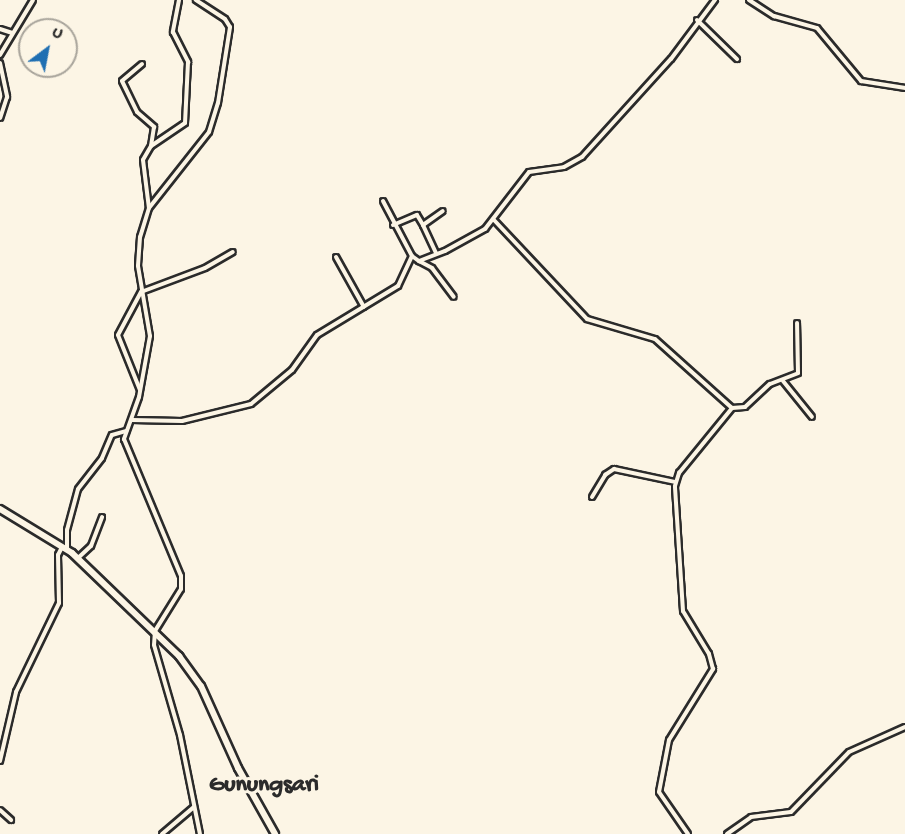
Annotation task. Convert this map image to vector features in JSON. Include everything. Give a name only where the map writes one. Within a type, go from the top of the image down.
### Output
[{"type":"street","points":[[0,55],[33,0]]},
{"type":"street","points":[[151,146],[185,123],[188,62],[173,32],[180,0]]},
{"type":"street","points":[[196,0],[225,19],[230,27],[218,103],[209,132],[149,208],[140,237],[141,292],[150,336],[140,390],[126,431],[125,445],[182,585],[154,645],[180,735],[200,834]]},
{"type":"street","points":[[419,261],[485,229],[529,172],[564,167],[582,157],[671,58],[715,0]]},
{"type":"street","points":[[749,0],[774,16],[817,28],[861,81],[905,88]]},
{"type":"street","points":[[698,20],[737,59]]},
{"type":"street","points":[[0,29],[12,33]]},
{"type":"street","points":[[0,63],[6,97],[0,118]]},
{"type":"street","points":[[142,64],[122,81],[136,112],[154,127],[151,146],[142,169],[149,208]]},
{"type":"street","points":[[383,201],[393,225],[412,256],[432,268],[454,297]]},
{"type":"street","points":[[423,225],[444,212]]},
{"type":"street","points":[[393,225],[417,215],[436,253]]},
{"type":"street","points":[[494,220],[587,319],[655,339],[732,408],[746,407],[766,387],[794,377],[800,369],[797,323]]},
{"type":"street","points":[[140,390],[118,335],[141,292],[206,268],[233,252]]},
{"type":"street","points":[[131,420],[182,421],[251,404],[292,370],[317,335],[398,286],[412,256]]},
{"type":"street","points":[[336,257],[364,307]]},
{"type":"street","points":[[783,380],[812,417]]},
{"type":"street","points":[[688,834],[660,799],[660,782],[669,740],[713,669],[709,654],[683,611],[675,482],[732,408]]},
{"type":"street","points":[[0,761],[16,692],[59,603],[58,555],[65,548],[67,530],[78,489],[102,459],[112,435],[126,431]]},
{"type":"street","points":[[592,497],[605,475],[614,469],[675,482]]},
{"type":"street","points":[[0,509],[78,558],[158,634],[201,686],[238,768],[275,834]]},
{"type":"street","points":[[78,558],[91,546],[102,517]]},
{"type":"street","points":[[727,834],[751,817],[791,812],[849,752],[905,727]]},
{"type":"street","points":[[162,834],[194,807]]},
{"type":"street","points":[[0,810],[11,820]]},
{"type":"district","name":"Gunungsari","points":[[264,786]]}]
